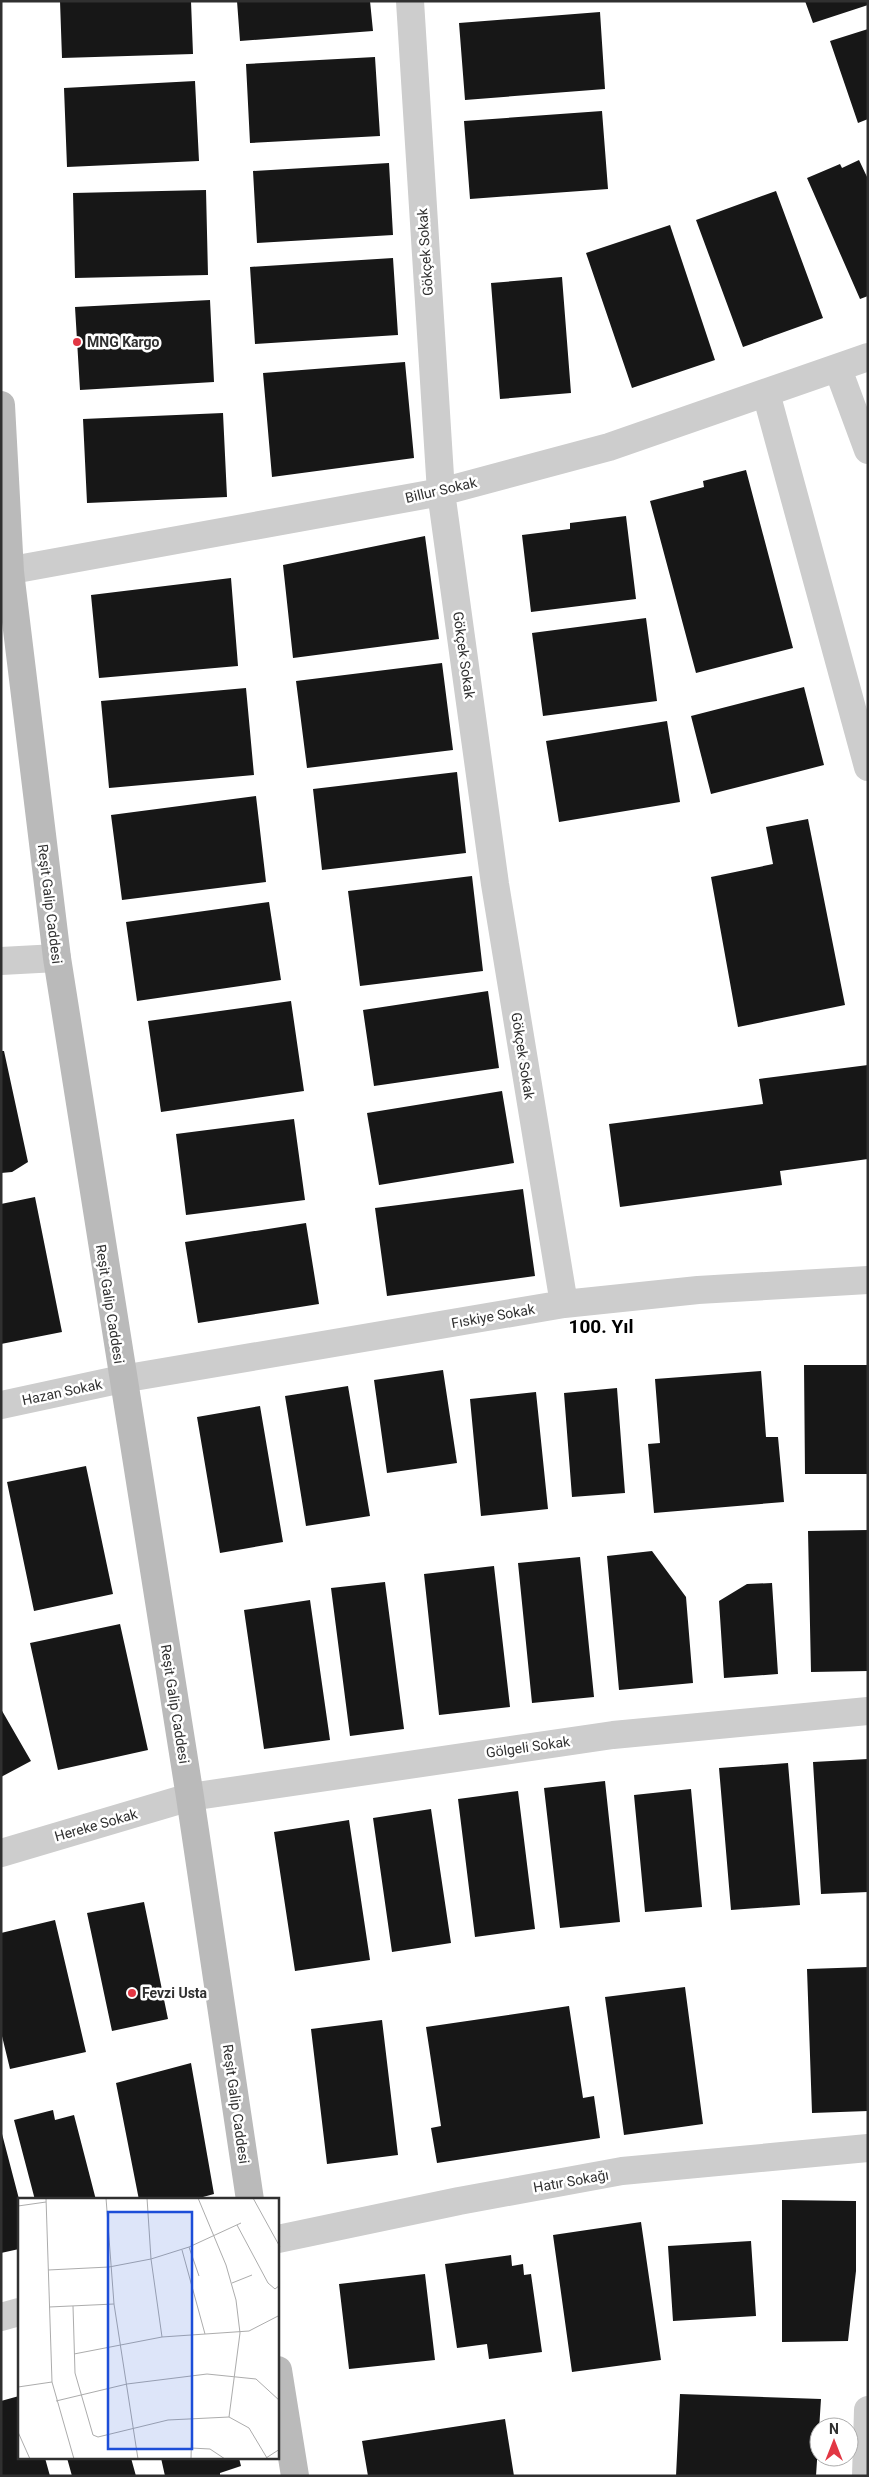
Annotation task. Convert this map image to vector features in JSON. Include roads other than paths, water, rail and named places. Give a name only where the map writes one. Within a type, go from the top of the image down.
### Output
[{"type":"main road","name":"Reşit Galip Caddesi","points":[[1,405],[5,572],[57,958],[122,1379],[190,1797],[250,2198]]},
{"type":"main road","points":[[279,2376],[295,2476]]},
{"type":"street","name":"Gökçek Sokak","points":[[410,1],[441,492],[495,884],[564,1304]]},
{"type":"street","name":"Billur Sokak","points":[[5,572],[441,492],[609,447],[868,357]]},
{"type":"street","points":[[838,369],[868,450]]},
{"type":"street","points":[[766,394],[868,767]]},
{"type":"street","points":[[1,960],[57,958]]},
{"type":"street","name":"Fıskiye Sokak","points":[[122,1379],[564,1304],[698,1290],[868,1280]]},
{"type":"street","name":"Hazan Sokak","points":[[1,1405],[122,1379]]},
{"type":"street","name":"Gölgeli Sokak","points":[[190,1797],[613,1735],[868,1711]]},
{"type":"street","name":"Hereke Sokak","points":[[1,1852],[190,1797]]},
{"type":"street","name":"Hatır Sokağı","points":[[279,2239],[459,2201],[622,2171],[868,2148]]},
{"type":"street","points":[[1,2317],[18,2312]]},
{"type":"street","points":[[867,2467],[868,2410]]},
{"type":"place","name":"MNG Kargo","points":[[77,342]]},
{"type":"place","name":"Fevzi Usta","points":[[132,1993]]},
{"type":"district","name":"100. Yıl","points":[[601,1326]]}]
